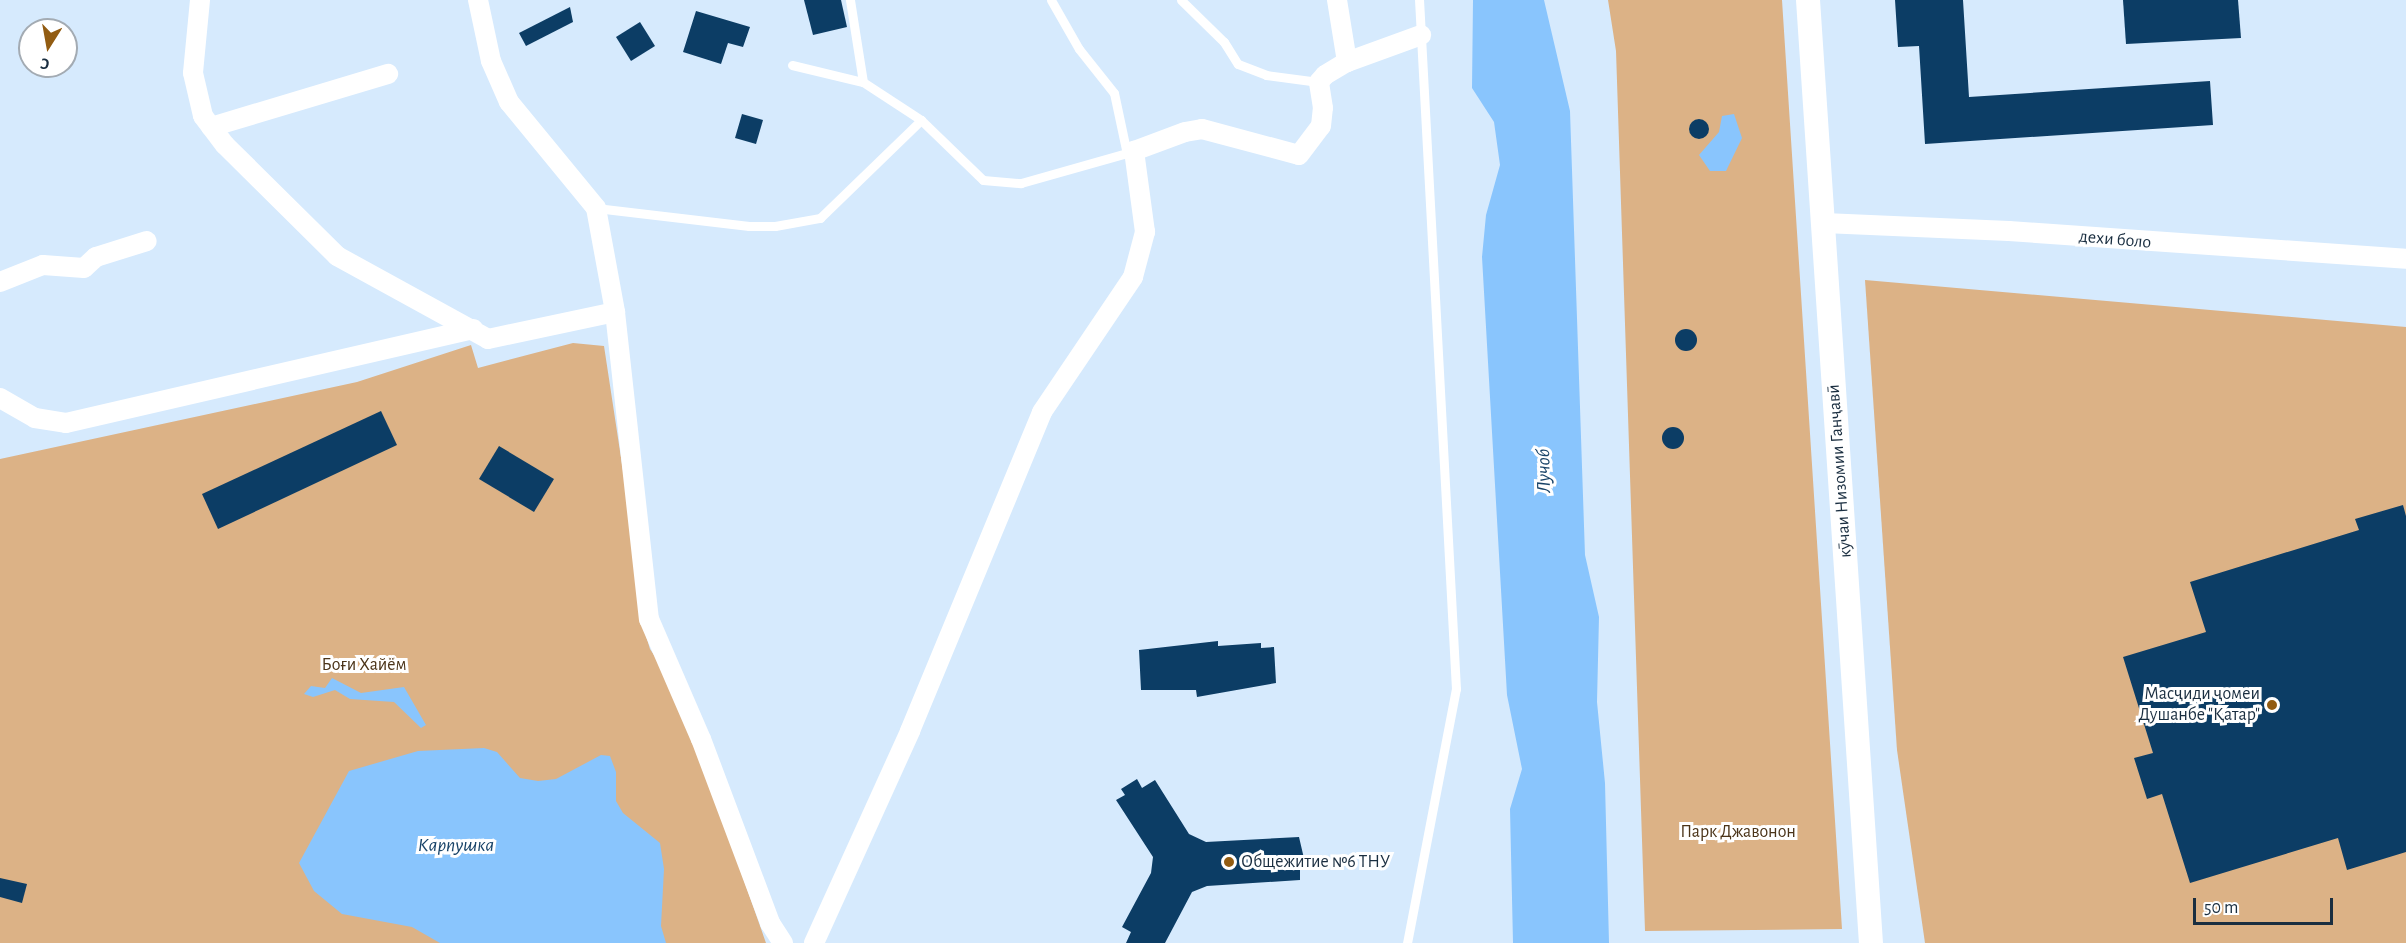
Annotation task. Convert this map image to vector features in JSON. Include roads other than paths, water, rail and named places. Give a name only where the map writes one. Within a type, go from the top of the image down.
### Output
[{"type":"street","points":[[200,0],[194,73],[199,106],[211,127],[303,227],[337,256],[473,328],[488,339],[615,312]]},
{"type":"street","points":[[478,0],[491,61],[509,102],[596,208],[615,312],[649,619],[700,739],[770,923],[783,943]]},
{"type":"street","points":[[1337,0],[1347,62]]},
{"type":"street","name":"кӯчаи Низомии Ганҷавӣ","points":[[1808,0],[1871,943]]},
{"type":"street","points":[[814,943],[910,731],[1042,412],[1133,277],[1145,232],[1131,153],[1185,132],[1202,129],[1299,156],[1321,126],[1323,108],[1319,82],[1347,62],[1420,35]]},
{"type":"street","points":[[211,127],[388,74]]},
{"type":"street","name":"дехи боло","points":[[1824,223],[2009,231],[2406,259]]},
{"type":"street","points":[[0,282],[43,265],[84,268],[96,257],[147,241]]},
{"type":"street","points":[[0,398],[41,420],[66,423],[473,328]]},
{"type":"lane","points":[[850,0],[863,82]]},
{"type":"lane","points":[[792,65],[863,82],[921,120],[983,180],[1021,183],[1131,153],[1114,93],[1079,49],[1051,0]]},
{"type":"lane","points":[[1181,0],[1224,42],[1238,64],[1266,75],[1319,82]]},
{"type":"lane","points":[[1407,943],[1456,689],[1419,0]]},
{"type":"lane","points":[[596,208],[749,226],[775,226],[820,218],[921,120]]},
{"type":"water","name":"Лучоб","points":[[1473,0],[1544,0],[1570,111],[1585,555],[1599,617],[1597,702],[1605,783],[1609,943],[1513,943],[1510,809],[1522,769],[1507,695],[1482,257],[1486,215],[1500,165],[1494,122],[1472,88]]},
{"type":"water","points":[[1734,114],[1742,138],[1726,171],[1710,171],[1699,155],[1719,132],[1722,116]]},
{"type":"water","points":[[332,678],[361,693],[404,687],[426,725],[421,728],[394,702],[350,699],[335,690],[313,697],[304,694],[311,686],[325,688]]},
{"type":"water","name":"Карпушка","points":[[484,748],[497,752],[520,778],[538,781],[556,779],[601,755],[610,756],[616,772],[616,801],[623,813],[660,843],[664,869],[661,926],[666,943],[440,943],[412,927],[342,914],[314,891],[299,863],[349,771],[418,751]]},
{"type":"place","name":"Масҷиди ҷомеи Душанбе \"Қатар\"","points":[[2272,705]]},
{"type":"place","name":"Общежитие №6 ТНУ","points":[[1229,862]]},
{"type":"park label","name":"Боғи Хайём","points":[[364,665]]},
{"type":"park label","name":"Парк Джавонон","points":[[1738,832]]}]
